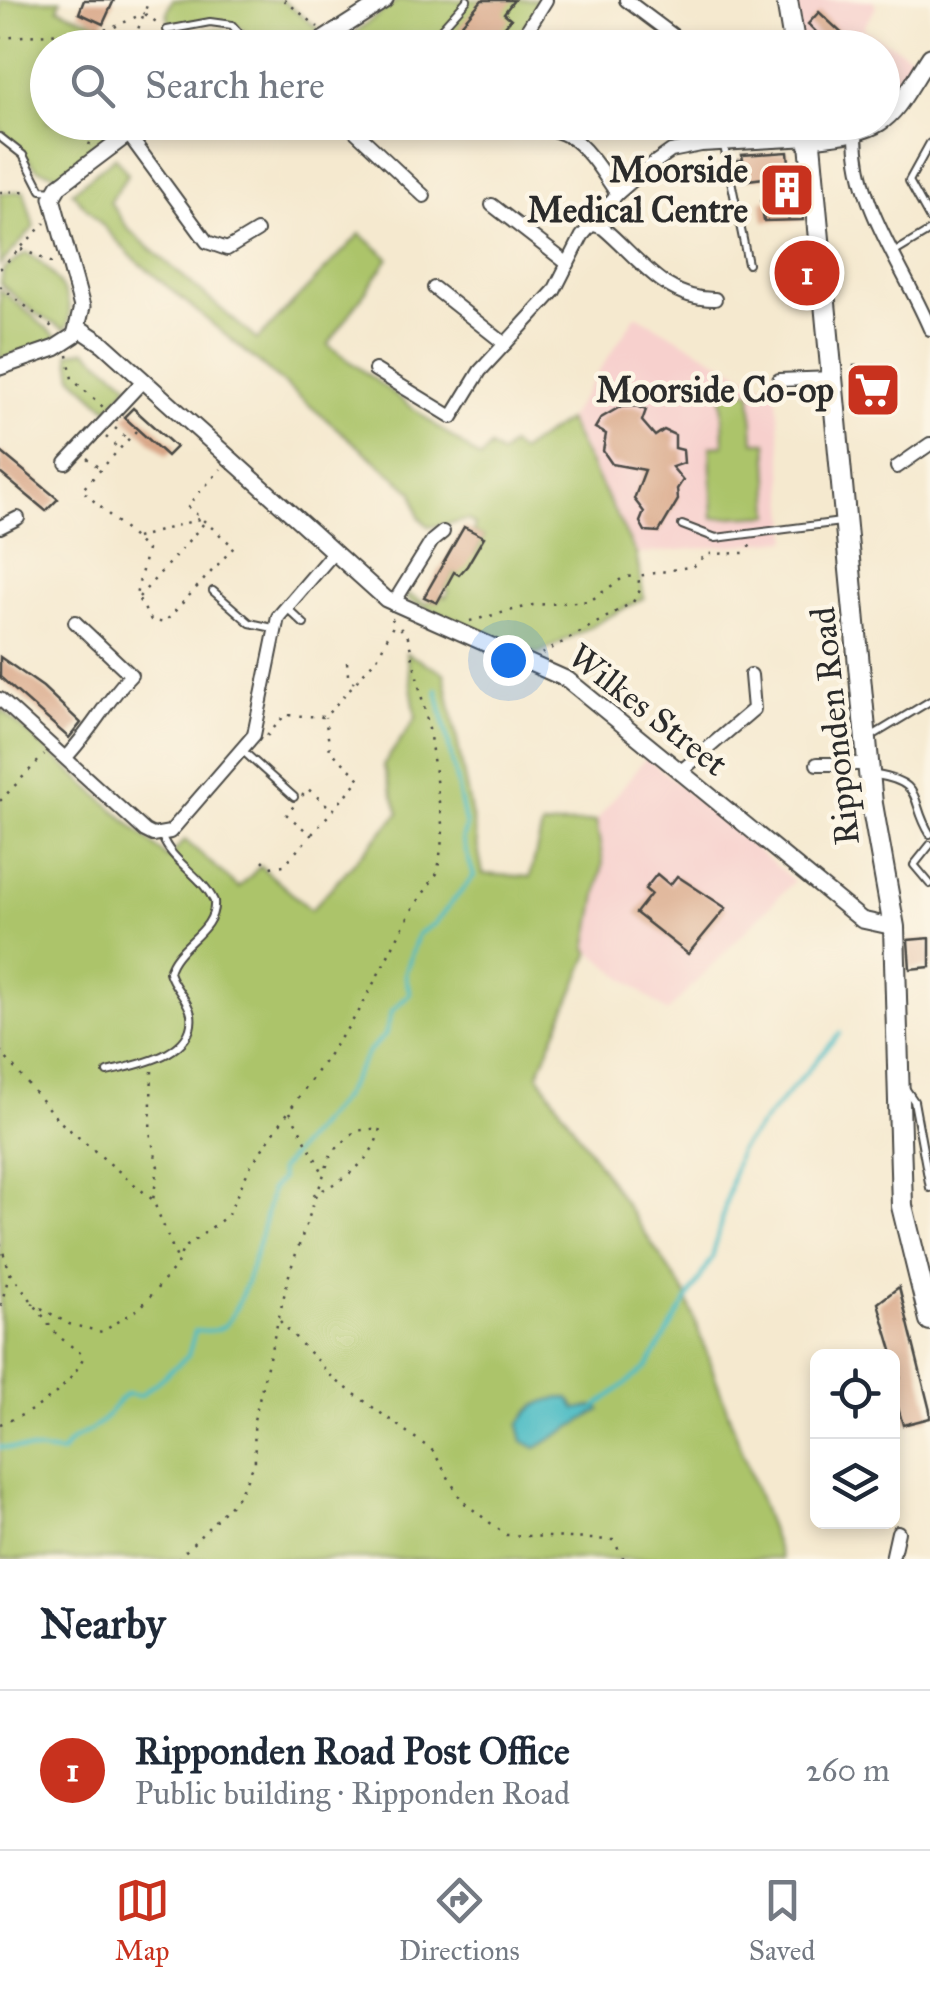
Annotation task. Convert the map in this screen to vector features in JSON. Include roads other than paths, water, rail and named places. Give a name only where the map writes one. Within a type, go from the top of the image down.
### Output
[{"type":"main road","points":[[786,0],[792,30]]},
{"type":"main road","name":"Ripponden Road","points":[[811,140],[869,769],[894,926],[898,988],[895,1076],[902,1206],[930,1320]]},
{"type":"street","points":[[340,30],[384,0]]},
{"type":"street","points":[[528,28],[546,0]]},
{"type":"street","points":[[626,0],[666,30]]},
{"type":"street","points":[[900,103],[930,56]]},
{"type":"street","points":[[0,366],[55,348],[79,328],[82,307],[48,191],[120,140]]},
{"type":"street","points":[[132,140],[174,202],[211,245],[233,247],[257,231]]},
{"type":"street","points":[[364,140],[424,196]]},
{"type":"street","points":[[574,140],[590,153],[617,194]]},
{"type":"street","points":[[723,140],[724,144]]},
{"type":"street","points":[[375,370],[452,417],[480,371],[554,291],[592,224],[617,194],[671,151],[750,140]]},
{"type":"street","points":[[856,140],[859,185],[930,329]]},
{"type":"street","points":[[492,205],[568,264]]},
{"type":"street","points":[[592,224],[604,228],[670,290],[686,299],[715,299]]},
{"type":"street","points":[[434,288],[505,344]]},
{"type":"street","name":"Wilkes Street","points":[[79,328],[392,604],[534,662],[568,680],[862,920],[894,926]]},
{"type":"street","points":[[780,380],[833,378]]},
{"type":"street","points":[[66,463],[143,381]]},
{"type":"street","points":[[896,467],[930,444]]},
{"type":"street","points":[[0,527],[18,518]]},
{"type":"street","points":[[392,604],[432,541],[443,532]]},
{"type":"street","points":[[0,698],[145,831],[161,835],[170,832],[252,738],[260,719],[275,628],[285,606],[332,553]]},
{"type":"street","points":[[66,758],[94,729],[106,702],[131,675],[75,622]]},
{"type":"street","points":[[680,772],[754,709],[751,675]]},
{"type":"street","points":[[817,764],[869,769]]},
{"type":"street","points":[[892,1559],[898,1532]]},
{"type":"lane","points":[[440,30],[467,0]]},
{"type":"lane","points":[[168,30],[210,22],[232,25],[236,30]]},
{"type":"lane","points":[[0,136],[23,156],[48,191]]},
{"type":"lane","points":[[930,143],[909,181],[930,219]]},
{"type":"lane","points":[[724,144],[748,264]]},
{"type":"lane","points":[[895,252],[930,231]]},
{"type":"lane","points":[[682,525],[716,538],[846,522]]},
{"type":"lane","points":[[213,591],[250,623],[275,628]]},
{"type":"lane","points":[[285,606],[304,624]]},
{"type":"lane","points":[[866,738],[890,728],[930,701]]},
{"type":"lane","points":[[243,751],[294,797]]},
{"type":"lane","points":[[869,769],[912,789],[930,834]]},
{"type":"lane","points":[[107,1072],[153,1060],[186,1035],[191,1014],[170,972],[172,961],[212,919],[215,910],[209,890],[166,847],[161,835]]},
{"type":"lane","points":[[930,845],[914,865],[930,884]]},
{"type":"lane","points":[[895,1076],[914,1101],[930,1188]]},
{"type":"water","points":[[569,1398],[576,1409],[597,1406],[600,1410],[536,1448],[523,1441],[519,1425],[528,1412],[546,1401]]},
{"type":"waterway","points":[[0,1447],[62,1453],[74,1439],[103,1420],[123,1397],[140,1396],[188,1356],[195,1331],[218,1329],[232,1315],[253,1260],[271,1189],[281,1179],[279,1170],[342,1098],[368,1052],[385,1035],[392,1011],[410,994],[405,974],[418,934],[434,924],[474,876],[462,839],[466,827],[437,689]]},
{"type":"waterway","points":[[597,1406],[647,1367],[712,1258],[739,1150],[840,1033]]},
{"type":"place","name":"Moorside Medical Centre","points":[[787,190]]},
{"type":"place","name":"Ripponden Road Post Office","points":[[807,273]]},
{"type":"place","name":"Moorside Co-op","points":[[873,390]]}]
